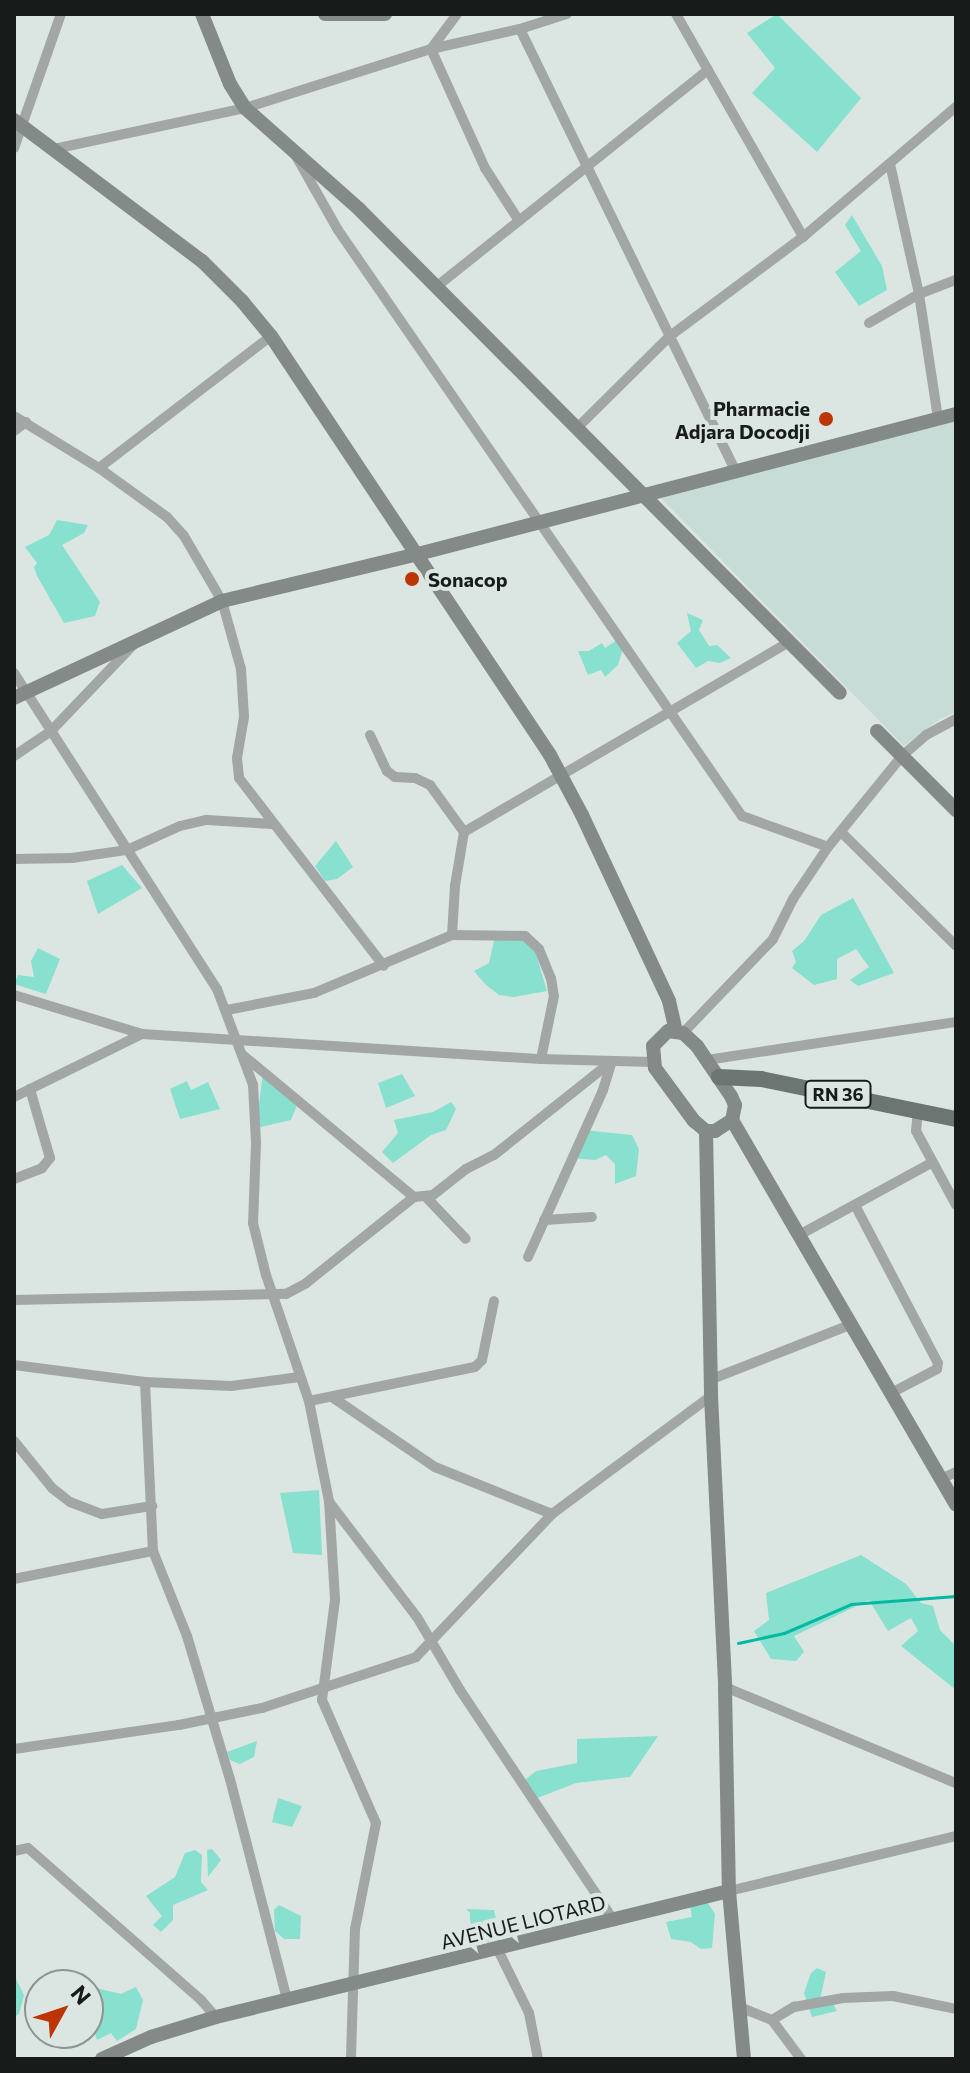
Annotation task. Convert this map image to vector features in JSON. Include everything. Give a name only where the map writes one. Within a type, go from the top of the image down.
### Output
[{"type":"main road","name":"RN 36","points":[[719,1077],[748,1076],[956,1119]]},
{"type":"street","points":[[14,148],[19,124],[61,14]]},
{"type":"street","points":[[202,14],[230,84],[245,108],[337,188],[640,496],[840,693]]},
{"type":"street","points":[[325,14],[385,14]]},
{"type":"street","points":[[431,49],[457,14]]},
{"type":"street","points":[[54,149],[245,108],[431,49],[520,29],[567,14]]},
{"type":"street","points":[[676,14],[803,237]]},
{"type":"street","points":[[520,29],[736,471]]},
{"type":"street","points":[[431,49],[485,168],[519,221]]},
{"type":"street","points":[[436,287],[708,70]]},
{"type":"street","points":[[576,429],[670,336],[803,237],[956,107]]},
{"type":"street","points":[[19,124],[202,261],[271,336],[562,775],[669,1001],[680,1032],[719,1077],[735,1105],[732,1120],[956,1505]]},
{"type":"street","points":[[293,151],[338,230],[672,710],[742,816],[828,847]]},
{"type":"street","points":[[890,164],[919,294],[938,418]]},
{"type":"street","points":[[869,323],[919,294],[956,280]]},
{"type":"street","points":[[99,468],[271,336]]},
{"type":"street","points":[[21,695],[222,601],[418,554],[956,414]]},
{"type":"street","points":[[14,416],[99,468],[172,521],[222,601],[241,669],[244,717],[236,767],[239,778],[384,966]]},
{"type":"street","points":[[14,431],[26,422]]},
{"type":"street","points":[[14,756],[51,731],[138,641]]},
{"type":"street","points":[[464,832],[789,642]]},
{"type":"street","points":[[14,673],[21,695],[51,731],[227,1010],[243,1054],[256,1107],[253,1223],[266,1275],[309,1401],[329,1501],[335,1600],[324,1708],[376,1823],[355,1929],[351,2059]]},
{"type":"street","points":[[732,1120],[715,1131],[706,1131],[694,1121],[653,1062],[656,1039],[680,1032],[773,939],[793,899],[828,847],[902,756],[926,735],[956,719]]},
{"type":"street","points":[[877,731],[956,810]]},
{"type":"street","points":[[370,735],[387,771],[395,777],[415,778],[430,785],[464,832],[455,886],[452,935]]},
{"type":"street","points":[[15,858],[72,858],[127,850],[180,826],[207,820],[272,824]]},
{"type":"street","points":[[841,832],[956,946]]},
{"type":"street","points":[[227,1010],[314,993],[452,935],[525,936],[539,949],[551,978],[554,996],[541,1059]]},
{"type":"street","points":[[14,995],[142,1034],[541,1059],[653,1062]]},
{"type":"street","points":[[707,1060],[956,1022]]},
{"type":"street","points":[[14,1097],[142,1034]]},
{"type":"street","points":[[243,1054],[420,1197],[466,1239]]},
{"type":"street","points":[[14,1300],[276,1297],[305,1284],[420,1197],[441,1191],[466,1169],[494,1155],[570,1098],[611,1062]]},
{"type":"street","points":[[528,1257],[603,1090],[611,1062]]},
{"type":"street","points":[[14,1179],[42,1168],[50,1158],[30,1089]]},
{"type":"street","points":[[918,1109],[916,1131],[956,1205]]},
{"type":"street","points":[[706,1131],[711,1396],[725,1687],[729,1891],[744,2059]]},
{"type":"street","points":[[801,1234],[856,1207],[931,1163]]},
{"type":"street","points":[[856,1207],[938,1363],[937,1369],[891,1393]]},
{"type":"street","points":[[544,1220],[592,1217]]},
{"type":"street","points":[[309,1401],[475,1367],[482,1360],[494,1301]]},
{"type":"street","points":[[712,1379],[852,1324]]},
{"type":"street","points":[[14,1365],[145,1382],[231,1386],[299,1377]]},
{"type":"street","points":[[145,1382],[153,1551],[187,1636],[252,1857],[287,2000]]},
{"type":"street","points":[[14,1749],[165,1728],[262,1708],[416,1657],[552,1514],[711,1396]]},
{"type":"street","points":[[332,1397],[435,1467],[552,1514]]},
{"type":"street","points":[[14,1441],[52,1488],[78,1506],[102,1514],[152,1506]]},
{"type":"street","points":[[941,1479],[956,1472]]},
{"type":"street","points":[[329,1501],[433,1642],[460,1690],[614,1921]]},
{"type":"street","points":[[14,1579],[153,1551]]},
{"type":"street","points":[[725,1687],[956,1783]]},
{"type":"street","name":"AVENUE LIOTARD","points":[[102,2059],[151,2037],[216,2017],[956,1836]]},
{"type":"street","points":[[14,1851],[28,1848],[201,2000],[216,2017]]},
{"type":"street","points":[[497,1948],[529,2013],[538,2059]]},
{"type":"street","points":[[772,2020],[794,2007],[843,1998],[893,1996],[956,2009]]},
{"type":"street","points":[[737,2006],[772,2020],[801,2059]]},
{"type":"shaded area","points":[[956,421],[956,712],[940,719],[904,746],[659,496]]},
{"type":"green space","points":[[777,14],[861,98],[817,152],[752,93],[775,68],[747,33]]},
{"type":"green space","points":[[852,215],[882,266],[887,290],[859,306],[835,272],[861,251],[845,225]]},
{"type":"green space","points":[[57,520],[88,525],[84,533],[62,545],[100,602],[95,616],[64,623],[37,576],[34,567],[37,563],[25,547],[49,535]]},
{"type":"green space","points":[[687,613],[703,620],[699,630],[709,646],[717,645],[731,658],[720,663],[708,661],[696,668],[677,643],[691,631]]},
{"type":"green space","points":[[617,640],[623,649],[618,665],[605,677],[601,670],[588,675],[578,651],[589,651],[602,643],[605,648]]},
{"type":"green space","points":[[336,841],[353,867],[337,879],[325,881],[315,866]]},
{"type":"green space","points":[[122,865],[142,888],[98,914],[87,881]]},
{"type":"green space","points":[[853,898],[894,973],[858,986],[850,980],[869,967],[856,949],[837,959],[837,979],[814,985],[792,968],[796,962],[792,951],[804,941],[821,915]]},
{"type":"green space","points":[[495,936],[532,941],[547,991],[514,997],[499,995],[485,984],[474,971],[489,963]]},
{"type":"green space","points":[[38,948],[60,959],[46,994],[14,984],[18,975],[34,977],[31,961]]},
{"type":"green space","points":[[263,1072],[299,1100],[291,1120],[256,1128]]},
{"type":"green space","points":[[402,1074],[415,1096],[386,1108],[378,1083]]},
{"type":"green space","points":[[187,1081],[191,1090],[208,1082],[220,1109],[180,1119],[170,1089]]},
{"type":"green space","points":[[451,1102],[456,1109],[446,1130],[431,1135],[393,1163],[382,1152],[398,1133],[394,1120],[433,1112]]},
{"type":"green space","points":[[583,1130],[632,1135],[639,1149],[636,1176],[615,1184],[615,1164],[606,1155],[595,1160],[572,1158]]},
{"type":"green space","points":[[319,1490],[322,1555],[293,1553],[280,1493]]},
{"type":"green space","points":[[861,1555],[906,1584],[921,1603],[933,1606],[940,1630],[956,1646],[956,1690],[901,1646],[918,1631],[911,1618],[888,1631],[869,1600],[794,1636],[804,1652],[796,1661],[771,1659],[754,1631],[769,1620],[766,1593]]},
{"type":"green space","points":[[658,1736],[630,1777],[576,1783],[535,1799],[521,1783],[536,1771],[577,1763],[577,1739]]},
{"type":"green space","points":[[257,1741],[254,1757],[240,1764],[230,1760],[227,1752]]},
{"type":"green space","points":[[278,1798],[302,1806],[292,1827],[272,1822]]},
{"type":"green space","points":[[212,1849],[221,1860],[208,1877],[207,1850]]},
{"type":"green space","points":[[195,1850],[202,1855],[201,1882],[208,1890],[173,1905],[173,1920],[161,1932],[153,1925],[162,1916],[146,1896],[175,1877],[185,1853]]},
{"type":"green space","points":[[706,1900],[715,1914],[712,1948],[701,1949],[691,1942],[671,1939],[666,1922],[692,1917],[689,1901]]},
{"type":"green space","points":[[279,1905],[301,1916],[300,1939],[284,1939],[275,1931],[274,1910]]},
{"type":"green space","points":[[466,1909],[494,1910],[501,1941],[470,1944],[470,1913]]},
{"type":"green space","points":[[817,1968],[826,1972],[820,2000],[831,2000],[837,2011],[812,2017],[804,1993],[811,1973]]},
{"type":"green space","points":[[14,1975],[24,1995],[19,2014],[14,2017]]},
{"type":"green space","points":[[136,1987],[143,2000],[136,2029],[117,2041],[111,2033],[104,2036],[104,1990],[121,1994]]},
{"type":"waterway","points":[[738,1643],[784,1633],[851,1604],[956,1596]]},
{"type":"place","name":"Pharmacie Adjara Docodji","points":[[826,419]]},
{"type":"place","name":"Sonacop","points":[[412,579]]}]
